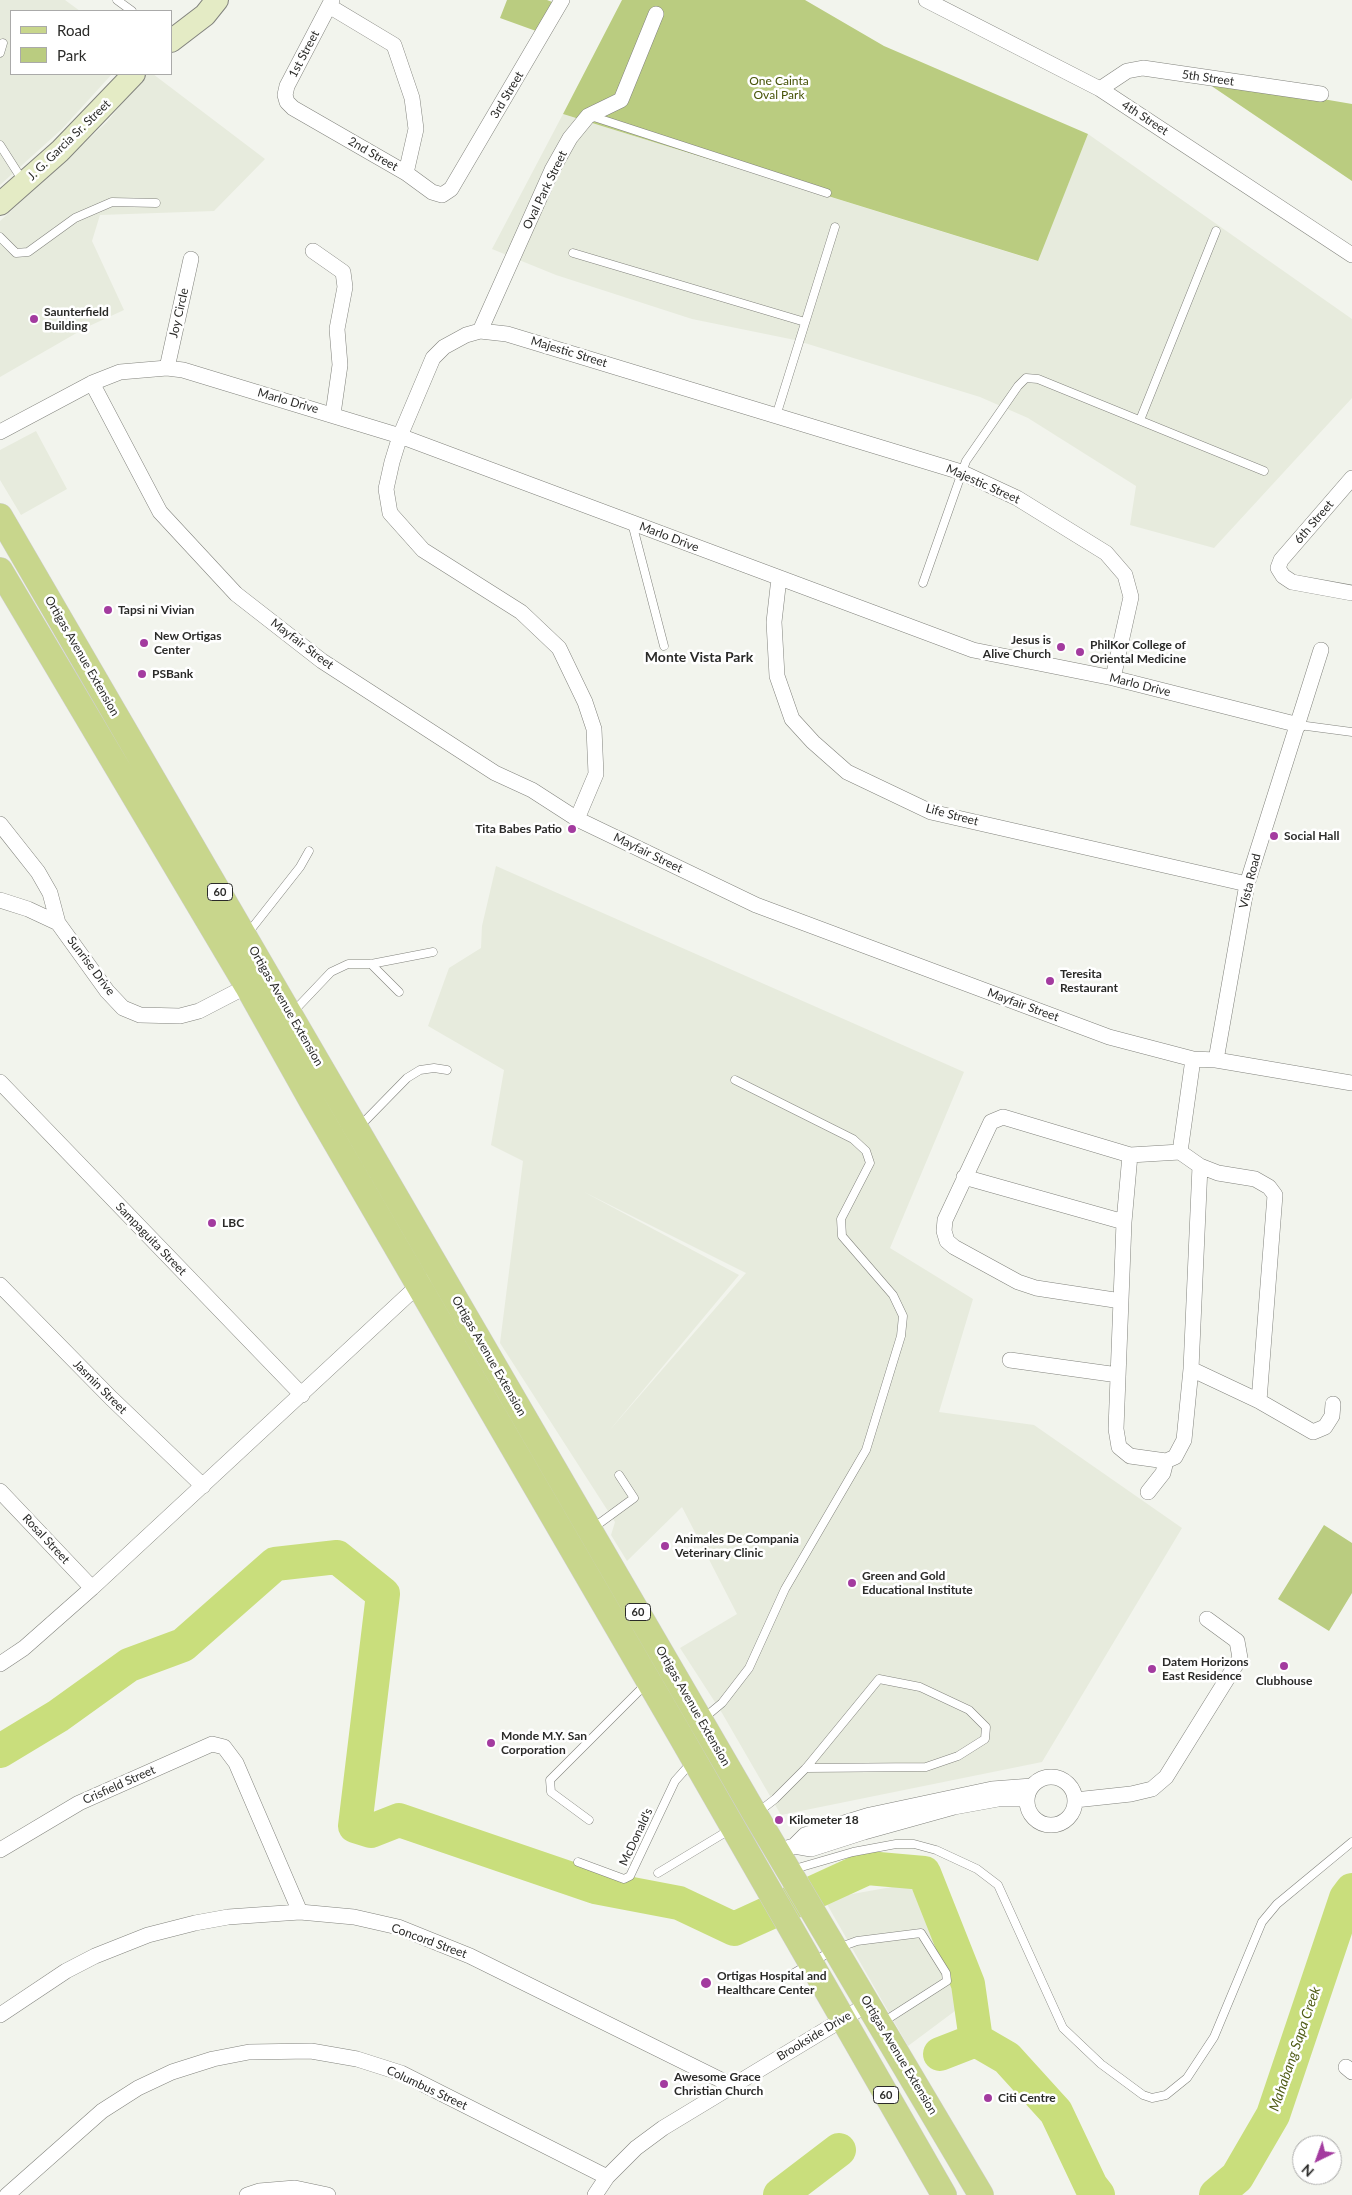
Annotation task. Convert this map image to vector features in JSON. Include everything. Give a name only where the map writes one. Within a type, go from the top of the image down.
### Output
[{"type":"main road","name":"Ortigas Avenue Extension","points":[[0,516],[246,936],[256,980],[290,1015],[591,1530],[690,1728],[694,1761],[944,2195]]},
{"type":"main road","name":"Ortigas Avenue Extension","points":[[0,570],[47,651],[256,980],[312,1102],[647,1682],[690,1728],[755,1814],[794,1872],[835,1949],[939,2120],[981,2195]]},
{"type":"main road","points":[[47,651],[70,637]]},
{"type":"street","points":[[172,40],[205,16],[217,0]]},
{"type":"street","name":"3rd Street","points":[[451,189],[562,0]]},
{"type":"street","name":"4th Street","points":[[926,0],[1100,89],[1352,255]]},
{"type":"street","points":[[330,3],[394,45],[412,98],[416,129],[406,173]]},
{"type":"street","name":"1st Street","points":[[293,108],[285,95],[287,86],[330,3]]},
{"type":"street","name":"Oval Park Street","points":[[480,331],[552,170],[570,138],[588,116],[621,100],[656,14]]},
{"type":"street","name":"5th Street","points":[[1100,89],[1127,71],[1143,68],[1321,94]]},
{"type":"street","points":[[1120,101],[1127,71]]},
{"type":"street","name":"J. G. Garcia Sr. Street","points":[[0,204],[87,124],[133,75]]},
{"type":"street","name":"2nd Street","points":[[293,108],[406,173],[432,192],[442,195],[451,189]]},
{"type":"street","points":[[313,251],[343,272],[345,286],[337,329],[340,365],[332,414]]},
{"type":"street","name":"Joy Circle","points":[[166,368],[192,258]]},
{"type":"street","name":"Majestic Street","points":[[577,819],[596,774],[594,729],[584,702],[559,648],[521,612],[423,550],[390,513],[386,489],[400,436],[433,358],[444,347],[466,335],[480,331],[507,334],[961,472],[1017,498],[1106,553],[1125,575],[1131,597],[1113,678]]},
{"type":"street","name":"Marlo Drive","points":[[0,432],[92,383],[120,372],[166,368],[183,370],[400,436],[973,650],[1113,678],[1299,724]]},
{"type":"street","name":"Mayfair Street","points":[[92,383],[160,512],[236,594],[322,661],[495,773],[532,790],[577,819],[756,905],[1109,1036],[1193,1060],[1216,1060],[1352,1083]]},
{"type":"street","name":"6th Street","points":[[1352,478],[1281,560],[1278,568],[1283,576],[1292,582],[1352,593]]},
{"type":"street","name":"Life Street","points":[[779,578],[774,622],[777,676],[792,719],[813,742],[847,772],[931,812],[1247,884]]},
{"type":"street","name":"Vista Road","points":[[1216,1060],[1247,884],[1321,650]]},
{"type":"street","points":[[0,824],[38,872],[50,893],[58,923]]},
{"type":"street","name":"Sunrise Drive","points":[[0,900],[28,909],[58,923],[107,991],[123,1008],[140,1015],[180,1016],[199,1011],[256,980]]},
{"type":"street","points":[[1180,1152],[1193,1060]]},
{"type":"street","name":"Sampaguita Street","points":[[0,1082],[302,1395]]},
{"type":"street","points":[[1121,1301],[1036,1288],[1018,1282],[954,1247],[947,1241],[944,1231],[945,1220],[991,1122],[1003,1117],[1130,1155],[1180,1152],[1200,1166],[1218,1173],[1255,1178],[1268,1187],[1275,1195],[1259,1401]]},
{"type":"street","points":[[1130,1155],[1124,1222],[1116,1429],[1119,1447],[1130,1456],[1166,1461],[1176,1457],[1184,1440],[1191,1369],[1200,1166]]},
{"type":"street","points":[[964,1176],[1124,1222]]},
{"type":"street","points":[[0,1664],[24,1648],[92,1588],[438,1268]]},
{"type":"street","name":"Jasmin Street","points":[[0,1285],[111,1398],[203,1486]]},
{"type":"street","points":[[1010,1360],[1118,1375]]},
{"type":"street","points":[[1191,1369],[1259,1401],[1313,1432],[1325,1427],[1332,1416],[1333,1404]]},
{"type":"street","points":[[1148,1492],[1163,1473],[1166,1461]]},
{"type":"street","name":"Rosal Street","points":[[0,1490],[92,1588]]},
{"type":"street","points":[[1075,1800],[1131,1794],[1152,1789],[1166,1777],[1240,1658],[1237,1641],[1207,1618]]},
{"type":"street","name":"Crisfield Street","points":[[0,1850],[79,1803],[212,1744],[224,1747],[236,1763],[300,1912]]},
{"type":"street","points":[[1044,1778],[1059,1778],[1070,1787],[1075,1800],[1070,1816],[1057,1825],[1048,1825],[1035,1819],[1027,1807],[1029,1792],[1044,1778]]},
{"type":"street","points":[[794,1872],[805,1835],[870,1816],[992,1789],[1029,1792]]},
{"type":"street","name":"Concord Street","points":[[0,2015],[66,1971],[95,1956],[148,1935],[194,1923],[228,1917],[300,1912],[354,1917],[398,1927],[470,1956],[731,2085]]},
{"type":"street","name":"Brookside Drive","points":[[595,2195],[607,2177],[636,2148],[663,2128],[731,2085],[841,2019],[878,2021]]},
{"type":"street","name":"Columbus Street","points":[[7,2195],[102,2111],[138,2088],[172,2072],[213,2059],[250,2052],[311,2051],[356,2059],[401,2073],[607,2177]]},
{"type":"street","points":[[247,2195],[259,2191],[295,2188],[328,2195]]},
{"type":"lane","points":[[117,0],[131,10]]},
{"type":"lane","points":[[0,53],[3,43]]},
{"type":"lane","points":[[588,116],[827,192]]},
{"type":"lane","points":[[0,145],[25,182]]},
{"type":"lane","points":[[0,237],[16,253],[28,252],[75,218],[112,202],[156,202]]},
{"type":"lane","points":[[776,416],[836,227]]},
{"type":"lane","points":[[1140,420],[1216,231]]},
{"type":"lane","points":[[573,253],[805,322]]},
{"type":"lane","points":[[923,583],[966,461],[1018,386],[1026,378],[1038,379],[1264,471]]},
{"type":"lane","points":[[632,523],[664,646]]},
{"type":"lane","name":"Marlo Drive","points":[[1299,724],[1352,732]]},
{"type":"lane","points":[[246,936],[300,866],[309,851]]},
{"type":"lane","points":[[290,1015],[330,972],[348,964],[371,964],[433,952]]},
{"type":"lane","points":[[371,964],[399,992]]},
{"type":"lane","points":[[357,1129],[407,1078],[420,1070],[434,1068],[447,1070]]},
{"type":"lane","points":[[690,1728],[722,1702],[749,1668],[785,1589],[866,1450],[901,1336],[903,1316],[893,1295],[842,1236],[841,1219],[870,1163],[866,1151],[853,1139],[735,1080]]},
{"type":"lane","points":[[591,1530],[634,1498],[619,1475]]},
{"type":"lane","points":[[755,1814],[775,1799],[806,1768],[878,1679],[920,1687],[969,1710],[986,1727],[985,1739],[958,1756],[926,1767],[806,1768]]},
{"type":"lane","points":[[589,1820],[551,1792],[550,1780],[647,1682]]},
{"type":"lane","name":"McDonald's","points":[[578,1862],[624,1879],[630,1876],[675,1781],[694,1761]]},
{"type":"lane","points":[[658,1873],[733,1828]]},
{"type":"lane","points":[[794,1872],[854,1852],[896,1844],[914,1844],[936,1850],[977,1869],[998,1885],[1030,1951],[1063,2028],[1101,2064],[1143,2095],[1152,2098],[1166,2095],[1187,2078],[1214,2037],[1262,1922],[1277,1904],[1352,1842]]},
{"type":"lane","points":[[788,1976],[835,1949],[857,1941],[916,1933],[924,1935],[946,1973],[947,1981],[878,2021]]},
{"type":"shaded area","points":[[0,0],[65,0],[79,10],[10,10],[10,75],[111,75],[62,129],[0,185]]},
{"type":"shaded area","points":[[144,75],[154,75],[265,159],[214,211],[100,215],[92,241],[124,310],[87,327],[0,377],[0,221],[107,122]]},
{"type":"shaded area","points":[[563,114],[1037,261],[1088,134],[1352,319],[1352,398],[1214,548],[1130,525],[1136,486],[1028,418],[980,397],[795,340],[692,319],[556,275],[492,249]]},
{"type":"shaded area","points":[[36,431],[67,489],[21,515],[0,480],[0,450]]},
{"type":"shaded area","points":[[496,866],[964,1072],[890,1248],[973,1299],[939,1412],[1034,1425],[1182,1528],[1042,1762],[781,1815],[722,1713],[680,1648],[737,1614],[682,1507],[627,1561],[611,1535],[615,1522],[500,1343],[523,1161],[491,1145],[504,1070],[428,1026],[449,968],[481,948],[482,926]],"holes":[[[584,1192],[746,1273],[609,1431],[739,1275]]]},
{"type":"shaded area","points":[[903,1885],[928,1893],[967,2002],[908,2046],[824,1899]]},
{"type":"green space","points":[[507,0],[547,0],[555,3],[536,31],[500,18]]},
{"type":"green space","name":"One Cainta Oval Park","points":[[622,0],[805,0],[884,46],[1088,134],[1038,261],[563,114]]},
{"type":"green space","points":[[1206,79],[1352,104],[1352,181],[1213,87]]},
{"type":"green space","points":[[1324,1525],[1352,1543],[1352,1593],[1329,1631],[1278,1599]]},
{"type":"waterway","points":[[0,1751],[58,1716],[129,1665],[183,1645],[275,1564],[337,1557],[383,1594],[355,1826],[371,1831],[399,1820],[595,1887],[679,1903],[734,1929],[867,1868],[924,1873],[968,1984],[976,2040]]},
{"type":"waterway","name":"Mahabang Sapa Creek","points":[[1216,2195],[1237,2177],[1273,2115],[1346,1898],[1352,1890]]},
{"type":"waterway","name":"Mahabang Sapa Creek","points":[[940,2054],[976,2040],[1007,2058],[1056,2112],[1091,2186],[1098,2195]]},
{"type":"waterway","name":"Mahabang Sapa Creek","points":[[780,2195],[839,2150]]},
{"type":"place","name":"Saunterfield Building","points":[[34,319]]},
{"type":"place","name":"Tapsi ni Vivian","points":[[108,610]]},
{"type":"place","name":"New Ortigas Center","points":[[144,643]]},
{"type":"place","name":"Jesus is Alive Church","points":[[1061,647]]},
{"type":"place","name":"PhilKor College of Oriental Medicine","points":[[1080,652]]},
{"type":"place","name":"PSBank","points":[[142,674]]},
{"type":"place","name":"Tita Babes Patio","points":[[572,829]]},
{"type":"place","name":"Social Hall","points":[[1274,836]]},
{"type":"place","name":"Teresita Restaurant","points":[[1050,981]]},
{"type":"place","name":"LBC","points":[[212,1223]]},
{"type":"place","name":"Animales De Compania Veterinary Clinic","points":[[665,1546]]},
{"type":"place","name":"Green and Gold Educational Institute","points":[[852,1583]]},
{"type":"place","name":"Clubhouse","points":[[1284,1666]]},
{"type":"place","name":"Datem Horizons East Residence","points":[[1152,1669]]},
{"type":"place","name":"Monde M.Y. San Corporation","points":[[491,1743]]},
{"type":"place","name":"Kilometer 18","points":[[779,1820]]},
{"type":"place","name":"Ortigas Hospital and Healthcare Center","points":[[706,1983]]},
{"type":"place","name":"Awesome Grace Christian Church","points":[[664,2084]]},
{"type":"place","name":"Citi Centre","points":[[988,2098]]},
{"type":"district","name":"Monte Vista Park","points":[[699,657]]}]
